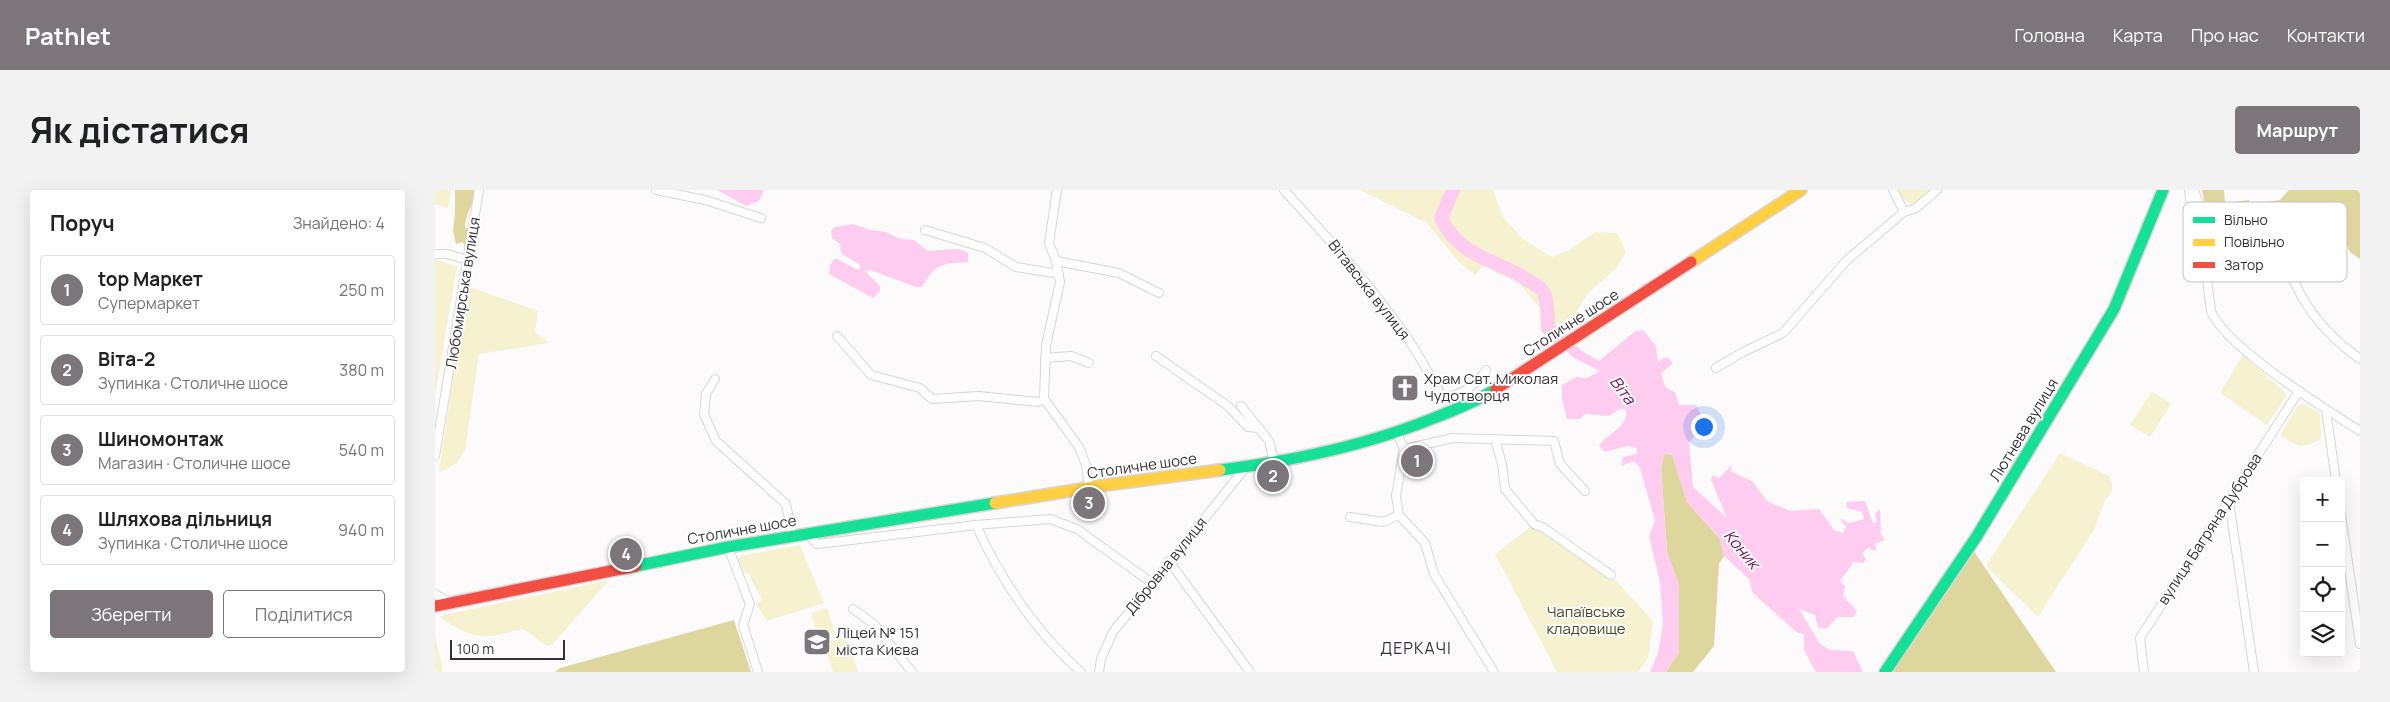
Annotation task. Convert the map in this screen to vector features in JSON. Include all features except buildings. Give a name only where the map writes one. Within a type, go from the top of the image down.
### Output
[{"type":"main road","name":"Лютнева вулиця","points":[[1885,672],[1977,536],[2115,309],[2163,190]]},
{"type":"main road","name":"Столичне шосе","points":[[435,606],[728,547],[1089,488],[1246,467],[1327,452],[1397,433],[1459,408],[1493,391],[1537,364],[1797,191]]},
{"type":"street","name":"Любомирська вулиця","points":[[435,456],[479,190]]},
{"type":"street","points":[[656,190],[705,200],[761,218]]},
{"type":"street","points":[[1057,190],[1049,243],[1056,260],[1061,282],[1045,345],[1044,399],[1079,447],[1086,465],[1089,488]]},
{"type":"street","name":"Вітавська вулиця","points":[[1284,190],[1322,232],[1407,337],[1443,398],[1454,396],[1479,381],[1486,370]]},
{"type":"street","points":[[1893,190],[1904,212]]},
{"type":"street","points":[[1716,368],[1783,333],[1847,260],[1904,212],[1916,208],[1937,190]]},
{"type":"street","points":[[2194,190],[2198,202]]},
{"type":"street","points":[[925,230],[985,248],[1016,267],[1059,274]]},
{"type":"street","points":[[435,254],[468,260]]},
{"type":"street","points":[[1056,260],[1119,272],[1159,293]]},
{"type":"street","points":[[2207,282],[2211,311],[2221,330],[2326,410],[2360,431]]},
{"type":"street","points":[[2292,282],[2304,303],[2331,336],[2360,359]]},
{"type":"street","points":[[837,336],[871,375],[920,388],[932,398],[979,396],[1038,402],[1044,399]]},
{"type":"street","points":[[1045,358],[1071,356],[1089,363]]},
{"type":"street","points":[[1156,356],[1228,406],[1248,427],[1259,428]]},
{"type":"street","points":[[715,379],[707,394],[704,414],[716,441],[786,504],[793,537]]},
{"type":"street","name":"вулиця Багряна Дуброва","points":[[2144,672],[2140,638],[2299,390]]},
{"type":"street","points":[[1241,406],[1269,440],[1273,462]]},
{"type":"street","points":[[2326,410],[2335,477]]},
{"type":"street","points":[[1397,433],[1404,449],[1396,496],[1399,515],[1425,543],[1434,574],[1494,672]]},
{"type":"street","points":[[1404,449],[1453,438],[1554,441],[1560,464],[1585,491]]},
{"type":"street","points":[[1495,439],[1502,464],[1505,489],[1509,496],[1534,524],[1544,528],[1611,575]]},
{"type":"street","name":"Дібровна вулиця","points":[[1099,672],[1101,659],[1113,632],[1246,467]]},
{"type":"street","points":[[2229,501],[2255,672]]},
{"type":"street","points":[[1350,517],[1383,522],[1399,515]]},
{"type":"street","points":[[808,534],[817,544],[976,525],[1050,519],[1077,530],[1152,583]]},
{"type":"street","points":[[2342,522],[2360,644]]},
{"type":"street","points":[[976,525],[992,560],[1023,608],[1081,672]]},
{"type":"street","points":[[728,547],[750,604],[743,625],[758,672]]},
{"type":"street","points":[[1169,561],[1250,672]]},
{"type":"street","points":[[435,594],[451,603]]},
{"type":"street","points":[[853,609],[874,624],[912,672]]},
{"type":"green space","points":[[435,190],[451,190],[448,208],[435,204]]},
{"type":"green space","points":[[1360,190],[1493,190],[1503,217],[1523,239],[1552,257],[1569,250],[1595,232],[1617,233],[1626,252],[1617,268],[1588,293],[1574,316],[1544,330],[1540,308],[1517,281],[1497,273],[1484,265],[1475,275],[1459,262],[1427,223]]},
{"type":"green space","points":[[1898,190],[1938,190],[1924,202],[1910,204],[1900,196]]},
{"type":"green space","points":[[435,259],[457,267],[435,395]]},
{"type":"green space","points":[[470,287],[538,311],[535,332],[549,343],[479,354],[465,450],[457,463],[441,472],[439,470],[467,289]]},
{"type":"green space","points":[[2243,355],[2286,393],[2286,397],[2267,425],[2220,393]]},
{"type":"green space","points":[[2152,391],[2171,404],[2150,437],[2130,425]]},
{"type":"green space","points":[[2305,404],[2320,413],[2321,439],[2309,445],[2300,446],[2280,435],[2298,405]]},
{"type":"green space","points":[[2060,453],[2109,476],[2112,483],[2112,492],[2105,500],[2095,528],[2038,617],[1986,566]]},
{"type":"green space","name":"Чапаївське кладовище","points":[[1534,524],[1611,575],[1653,621],[1648,658],[1638,672],[1557,672],[1495,554]]},
{"type":"green space","points":[[800,545],[824,603],[767,621],[756,604],[762,600],[748,573],[741,572],[737,560],[740,556]]},
{"type":"green space","points":[[609,580],[552,645],[547,646],[523,629],[491,636],[474,635],[455,627],[439,616]]},
{"type":"green space","points":[[827,608],[835,634],[819,639],[811,613]]},
{"type":"green space","points":[[435,635],[443,672],[435,672]]},
{"type":"green space","points":[[840,638],[849,643],[858,672],[833,672],[826,650],[831,641]]},
{"type":"shaded area","points":[[455,190],[477,190],[465,223],[465,228],[470,228],[465,248],[463,242],[456,244],[453,231]]},
{"type":"shaded area","points":[[2202,190],[2224,190],[2225,202],[2204,202]]},
{"type":"shaded area","points":[[2289,190],[2360,190],[2360,259],[2350,252],[2347,246],[2347,202],[2265,202],[2280,200]]},
{"type":"shaded area","points":[[2249,200],[2250,202],[2233,202]]},
{"type":"shaded area","points":[[1664,453],[1672,455],[1687,502],[1720,539],[1724,556],[1719,564],[1714,646],[1693,672],[1666,672],[1679,652],[1679,585],[1667,552],[1661,469]]},
{"type":"shaded area","points":[[1973,550],[2056,672],[1890,672]]},
{"type":"shaded area","points":[[734,620],[751,672],[555,672],[560,668]]},
{"type":"water","points":[[717,190],[764,190],[759,201],[746,206]]},
{"type":"water","points":[[853,224],[871,230],[886,232],[900,239],[914,240],[928,251],[958,249],[968,253],[968,262],[941,266],[931,273],[922,287],[916,287],[870,270],[865,271],[880,286],[880,291],[873,298],[829,274],[830,266],[835,258],[856,269],[860,269],[860,265],[841,253],[840,244],[832,238],[831,231],[835,227]]},
{"type":"water","name":"Коник","points":[[1552,327],[1582,351],[1599,361],[1634,332],[1643,330],[1656,346],[1658,361],[1667,357],[1673,363],[1661,374],[1666,388],[1675,392],[1679,405],[1696,405],[1705,423],[1689,443],[1693,487],[1727,518],[1711,480],[1712,475],[1719,478],[1733,464],[1730,471],[1752,481],[1767,501],[1790,511],[1819,509],[1834,530],[1843,533],[1846,527],[1839,518],[1849,523],[1864,519],[1862,512],[1847,508],[1846,502],[1865,501],[1873,523],[1877,522],[1875,514],[1880,509],[1881,534],[1885,540],[1875,544],[1876,551],[1868,548],[1862,553],[1866,559],[1863,563],[1854,562],[1840,581],[1845,586],[1843,596],[1857,611],[1853,617],[1838,617],[1826,629],[1818,627],[1815,615],[1799,609],[1820,644],[1830,650],[1853,651],[1863,672],[1816,672],[1804,650],[1804,634],[1796,632],[1752,592],[1750,580],[1724,556],[1720,539],[1687,502],[1672,455],[1665,453],[1661,469],[1667,552],[1679,585],[1679,652],[1666,672],[1650,672],[1658,653],[1663,625],[1660,582],[1649,536],[1655,521],[1640,468],[1634,461],[1621,466],[1623,457],[1637,454],[1637,448],[1627,446],[1605,452],[1599,445],[1624,421],[1626,409],[1620,409],[1609,416],[1585,414],[1580,419],[1567,419],[1562,400],[1562,385],[1576,377],[1587,378],[1600,371],[1574,358],[1544,330]]},
{"type":"waterway","name":"Віта","points":[[1453,190],[1441,218],[1449,231],[1458,241],[1479,256],[1514,272],[1541,289],[1547,304],[1548,328],[1561,339]]},
{"type":"traffic: fast","points":[[1885,672],[1977,536],[2114,309],[2163,190]]},
{"type":"traffic: fast","points":[[1220,470],[1302,457],[1382,437],[1458,408],[1496,389]]},
{"type":"traffic: fast","points":[[636,566],[728,547],[995,503]]},
{"type":"traffic: slow","points":[[1691,262],[1801,190]]},
{"type":"traffic: slow","points":[[995,503],[1106,485],[1220,470]]},
{"type":"traffic: jam","points":[[1496,389],[1691,262]]},
{"type":"traffic: jam","points":[[435,606],[636,566]]},
{"type":"place","name":"Храм Свт. Миколая Чудотворця","points":[[1405,388]]},
{"type":"place","name":"top Маркет","points":[[1417,461]]},
{"type":"place","name":"Віта-2","points":[[1273,476]]},
{"type":"place","name":"Шиномонтаж","points":[[1089,503]]},
{"type":"place","name":"Шляхова дільниця","points":[[626,554]]},
{"type":"place","name":"Ліцей № 151 міста Києва","points":[[817,642]]},
{"type":"district","name":"ДЕРКАЧІ","points":[[1416,648]]}]
